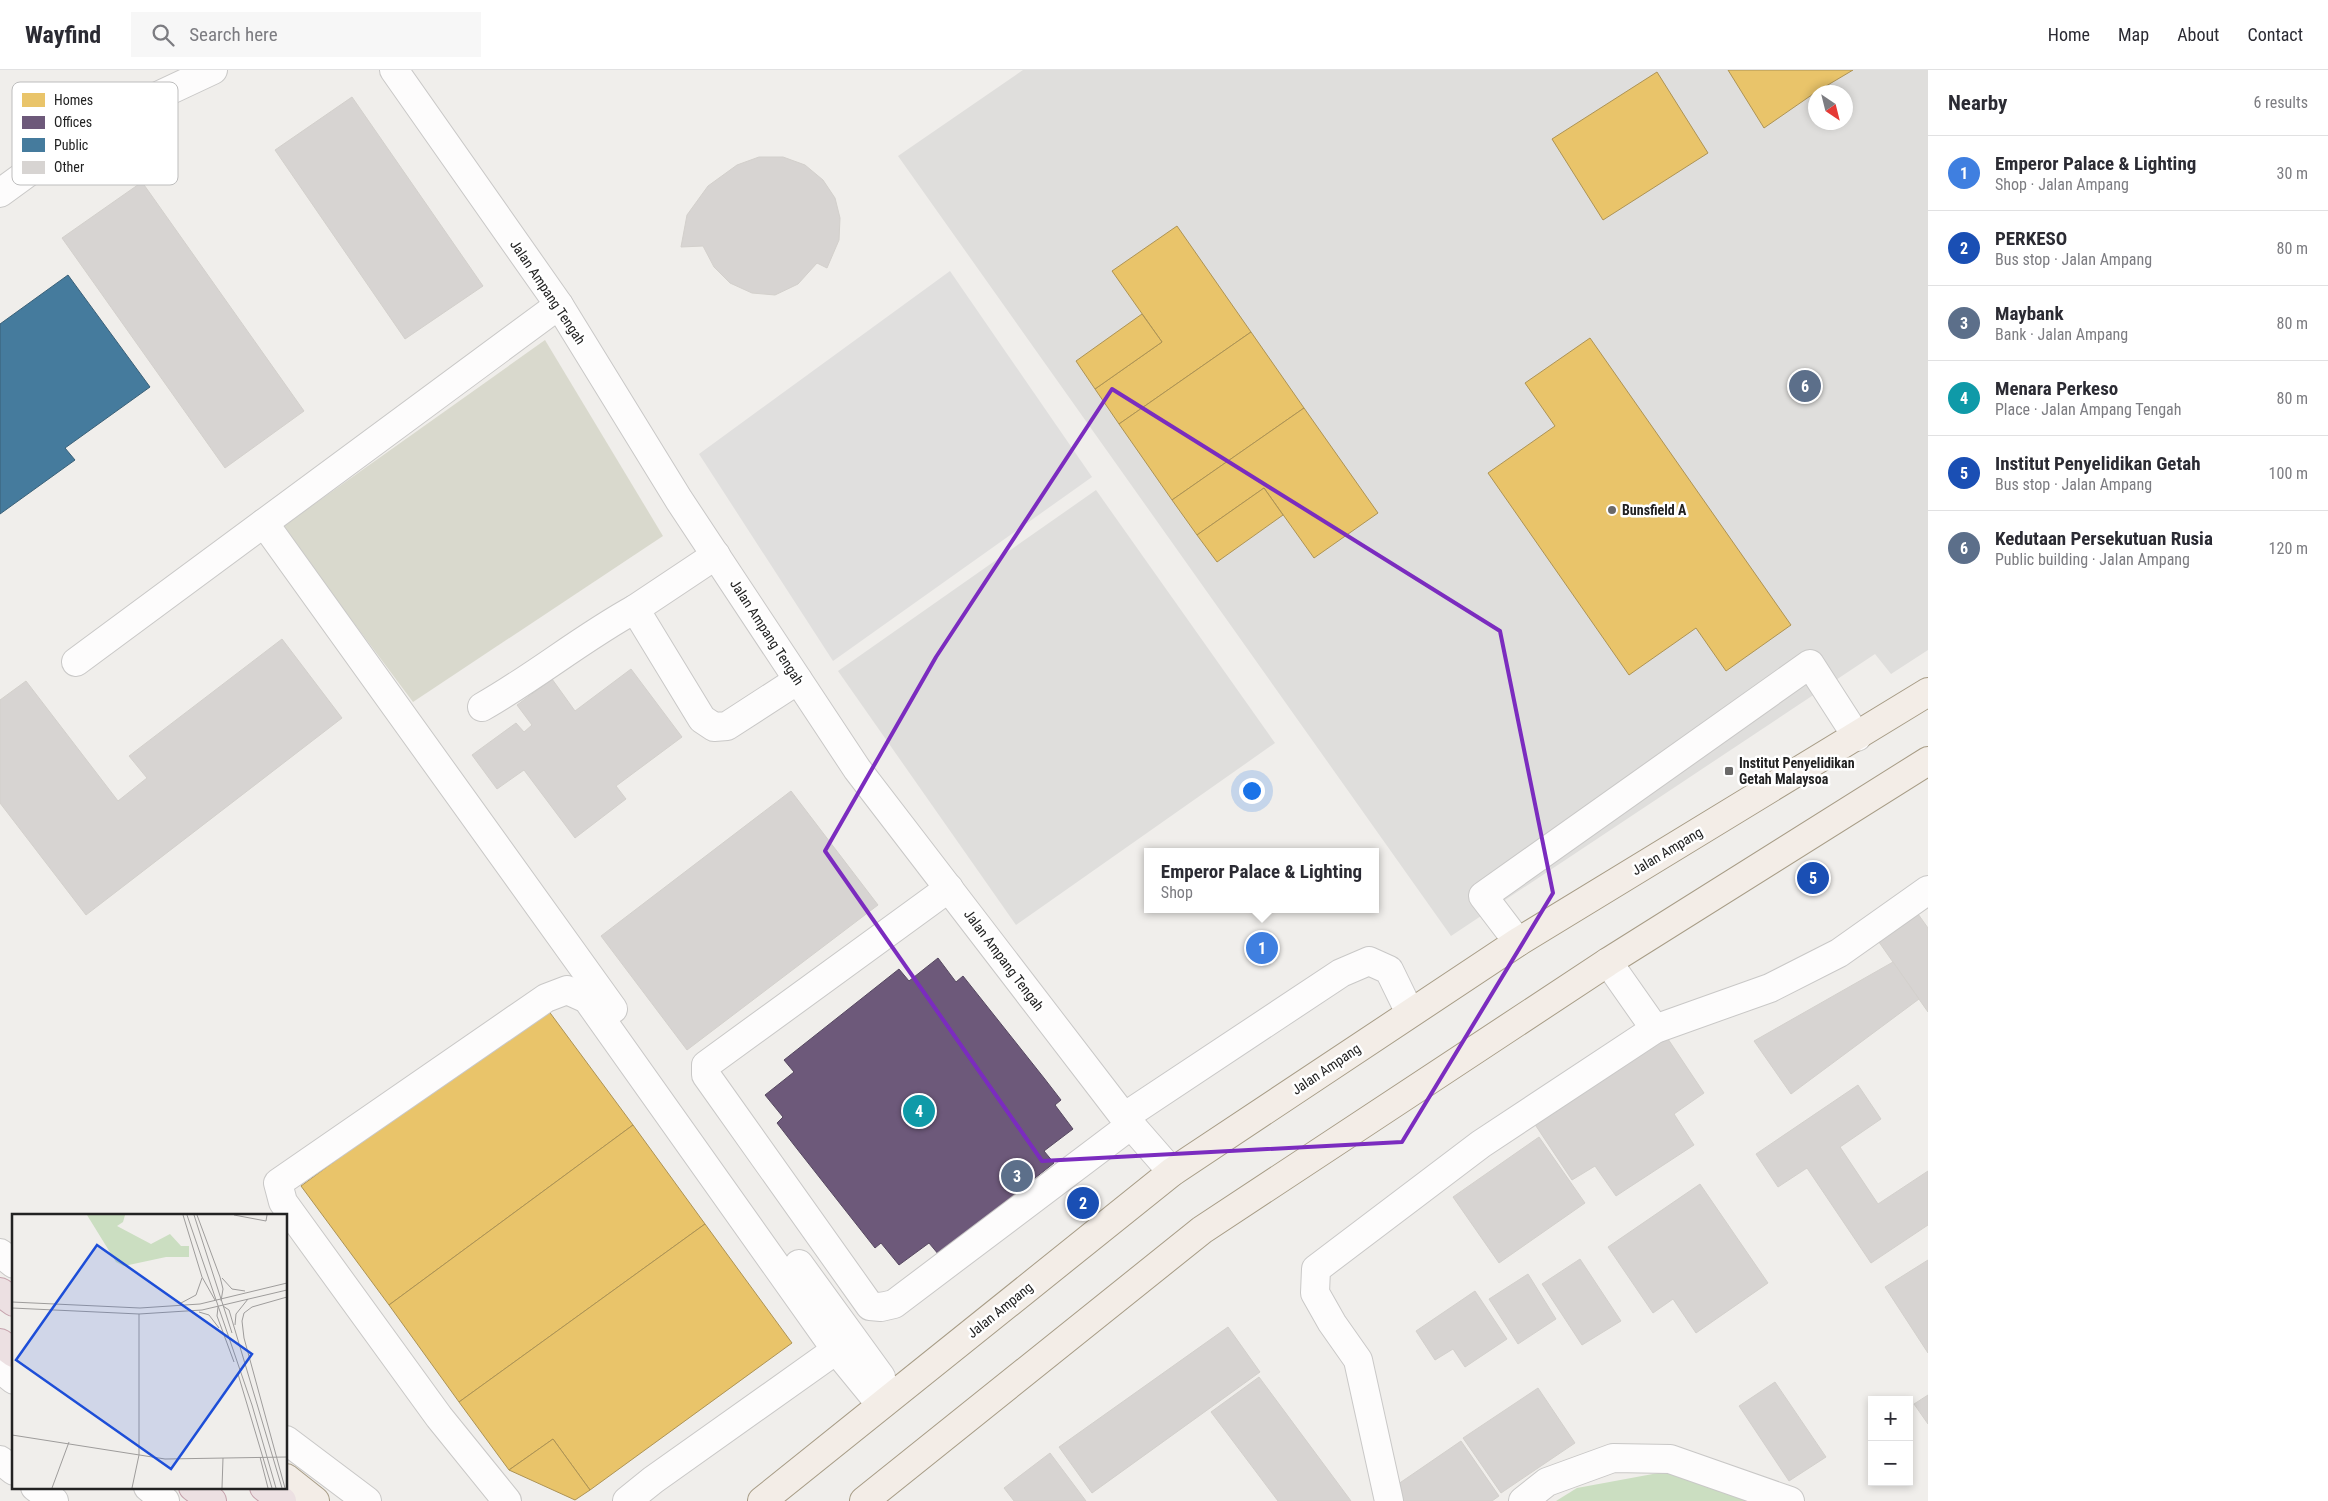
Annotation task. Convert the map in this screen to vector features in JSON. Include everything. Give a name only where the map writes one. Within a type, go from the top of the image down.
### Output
[{"type":"highway","points":[[0,1292],[12,1301]]},
{"type":"highway","points":[[0,1342],[12,1351]]},
{"type":"highway","points":[[194,1488],[212,1501]]},
{"type":"highway","points":[[265,1488],[282,1501]]},
{"type":"main road","name":"Jalan Ampang","points":[[762,1501],[1172,1172],[1518,942],[1928,692]]},
{"type":"main road","points":[[864,1501],[1202,1230],[1608,962],[1928,761]]},
{"type":"main road","points":[[896,1501],[952,1431]]},
{"type":"main road","points":[[288,1480],[315,1501]]},
{"type":"street","points":[[178,86],[213,70]]},
{"type":"street","name":"Jalan Ampang Tengah","points":[[394,70],[559,305],[680,500],[857,768],[1128,1121],[1172,1172]]},
{"type":"street","points":[[0,193],[12,184]]},
{"type":"street","points":[[76,662],[559,305]]},
{"type":"street","points":[[264,523],[561,937],[888,1400]]},
{"type":"street","points":[[482,707],[507,693],[595,631],[635,609],[716,555]]},
{"type":"street","points":[[635,609],[702,719],[714,727],[727,726],[798,680]]},
{"type":"street","points":[[1518,942],[1483,896],[1810,664],[1857,737]]},
{"type":"street","points":[[949,888],[706,1065],[706,1075],[870,1306],[882,1307],[894,1304],[1128,1121],[1341,973],[1369,961],[1389,970],[1410,1013]]},
{"type":"street","points":[[1389,1501],[1358,1360],[1332,1323],[1316,1293],[1316,1269],[1481,1144],[1655,1029],[1770,988],[1839,953],[1928,890]]},
{"type":"street","points":[[1608,962],[1655,1029]]},
{"type":"street","points":[[507,1501],[439,1417],[283,1202],[278,1183],[546,998],[566,990],[587,999],[836,1350],[888,1400]]},
{"type":"street","points":[[0,1253],[12,1262]]},
{"type":"street","points":[[627,1501],[653,1480],[836,1350]]},
{"type":"street","points":[[0,1365],[12,1374]]},
{"type":"street","points":[[0,1369],[12,1378]]},
{"type":"street","points":[[288,1442],[367,1501]]},
{"type":"street","points":[[1523,1501],[1547,1482],[1613,1458],[1670,1459],[1790,1501]]},
{"type":"street","points":[[0,1460],[12,1469]]},
{"type":"street","points":[[0,1489],[12,1480]]},
{"type":"street","points":[[36,1488],[54,1501]]},
{"type":"street","points":[[149,1488],[165,1501]]},
{"type":"street","points":[[178,1488],[197,1501]]},
{"type":"highlighted area","points":[[1112,389],[1500,631],[1553,893],[1402,1142],[1042,1161],[825,851],[936,657]]},
{"type":"shaded area","points":[[1023,70],[1928,70],[1928,650],[1891,674],[1875,654],[1451,936],[898,156]]},
{"type":"shaded area","points":[[950,271],[1092,477],[833,661],[699,454]]},
{"type":"shaded area","points":[[545,340],[663,536],[413,702],[282,527]]},
{"type":"shaded area","points":[[1096,490],[1275,743],[1016,925],[838,671]]},
{"type":"green space","points":[[1669,1471],[1746,1501],[1556,1501],[1577,1488]]},
{"type":"building: Homes","points":[[1728,70],[1853,70],[1828,85],[1808,85],[1808,98],[1764,128]]},
{"type":"building: Homes","points":[[1657,72],[1708,153],[1603,220],[1552,139]]},
{"type":"building: Homes","points":[[1177,226],[1251,332],[1119,424],[1095,389],[1162,342],[1112,271]]},
{"type":"building: Homes","points":[[1142,314],[1162,342],[1095,389],[1076,361]]},
{"type":"building: Homes","points":[[1251,332],[1304,408],[1172,500],[1119,424]]},
{"type":"building: Homes","name":"Bunsfield A","points":[[1590,338],[1791,625],[1726,671],[1696,628],[1629,675],[1488,473],[1555,426],[1525,383]]},
{"type":"building: Homes","points":[[1304,408],[1378,513],[1314,558],[1264,488],[1197,535],[1172,500]]},
{"type":"building: Homes","points":[[1264,488],[1283,515],[1217,562],[1197,535]]},
{"type":"building: Homes","points":[[545,1006],[633,1125],[389,1305],[301,1186]]},
{"type":"building: Homes","points":[[633,1125],[705,1224],[459,1402],[389,1305]]},
{"type":"building: Homes","points":[[705,1224],[792,1343],[590,1490],[553,1439],[509,1470],[459,1402]]},
{"type":"building: Homes","points":[[553,1439],[590,1490],[575,1500],[509,1470]]},
{"type":"building: Offices","points":[[938,958],[956,982],[963,976],[1044,1078],[1061,1100],[1055,1105],[1073,1129],[1044,1151],[1054,1163],[939,1255],[929,1243],[899,1265],[881,1243],[875,1248],[777,1123],[783,1117],[765,1095],[794,1072],[784,1060],[899,969],[909,981]]},
{"type":"building: Public","points":[[68,275],[150,387],[65,448],[75,460],[0,514],[0,324]]},
{"type":"building: Other","points":[[352,97],[483,286],[405,339],[275,150]]},
{"type":"building: Other","points":[[759,157],[783,157],[805,165],[823,180],[835,198],[840,218],[839,240],[827,268],[817,263],[798,284],[775,295],[752,293],[730,283],[714,267],[703,246],[681,247],[687,215],[708,186],[737,165]]},
{"type":"building: Other","points":[[138,185],[144,185],[304,411],[225,468],[62,238]]},
{"type":"building: Other","points":[[282,639],[342,718],[86,915],[0,803],[0,700],[26,681],[118,801],[147,778],[129,756]]},
{"type":"building: Other","points":[[631,669],[682,737],[616,786],[626,799],[575,838],[524,770],[497,789],[472,755],[516,723],[524,732],[532,725],[517,705],[552,679],[575,711]]},
{"type":"building: Other","points":[[791,791],[878,905],[687,1050],[601,936]]},
{"type":"building: Other","points":[[1913,907],[1928,928],[1928,1012],[1874,935]]},
{"type":"building: Other","points":[[1893,962],[1919,999],[1791,1094],[1754,1041]]},
{"type":"building: Other","points":[[1662,1030],[1704,1093],[1674,1114],[1694,1145],[1616,1196],[1595,1166],[1572,1180],[1530,1117]]},
{"type":"building: Other","points":[[1858,1085],[1881,1119],[1840,1147],[1878,1204],[1928,1171],[1928,1225],[1871,1263],[1807,1168],[1778,1187],[1756,1154]]},
{"type":"building: Other","points":[[1539,1137],[1585,1203],[1499,1263],[1453,1197]]},
{"type":"building: Other","points":[[1700,1184],[1768,1283],[1696,1333],[1673,1299],[1653,1313],[1608,1247]]},
{"type":"building: Other","points":[[1580,1259],[1621,1321],[1582,1345],[1542,1284]]},
{"type":"building: Other","points":[[1928,1260],[1928,1353],[1885,1287]]},
{"type":"building: Other","points":[[1528,1274],[1556,1319],[1518,1344],[1489,1299]]},
{"type":"building: Other","points":[[1475,1291],[1507,1339],[1465,1367],[1453,1349],[1435,1360],[1416,1331]]},
{"type":"building: Other","points":[[1228,1327],[1260,1372],[1092,1493],[1059,1447]]},
{"type":"building: Other","points":[[1259,1377],[1351,1501],[1278,1501],[1211,1412]]},
{"type":"building: Other","points":[[1775,1382],[1826,1457],[1789,1481],[1739,1406]]},
{"type":"building: Other","points":[[1538,1388],[1575,1443],[1501,1493],[1463,1438]]},
{"type":"building: Other","points":[[1928,1395],[1928,1424],[1914,1404]]},
{"type":"building: Other","points":[[1461,1441],[1499,1496],[1492,1501],[1395,1501],[1388,1491]]},
{"type":"building: Other","points":[[1050,1453],[1086,1501],[1014,1501],[1004,1488]]},
{"type":"place","name":"Kedutaan Persekutuan Rusia","points":[[1805,386]]},
{"type":"place","name":"Bunsfield A","points":[[1612,510]]},
{"type":"place","name":"Institut Penyelidikan Getah Malaysoa","points":[[1729,771]]},
{"type":"place","name":"Institut Penyelidikan Getah","points":[[1813,878]]},
{"type":"place","name":"Emperor Palace & Lighting","points":[[1262,948]]},
{"type":"place","name":"Menara Perkeso","points":[[919,1111]]},
{"type":"place","name":"Maybank","points":[[1017,1176]]},
{"type":"place","name":"PERKESO","points":[[1083,1203]]}]
